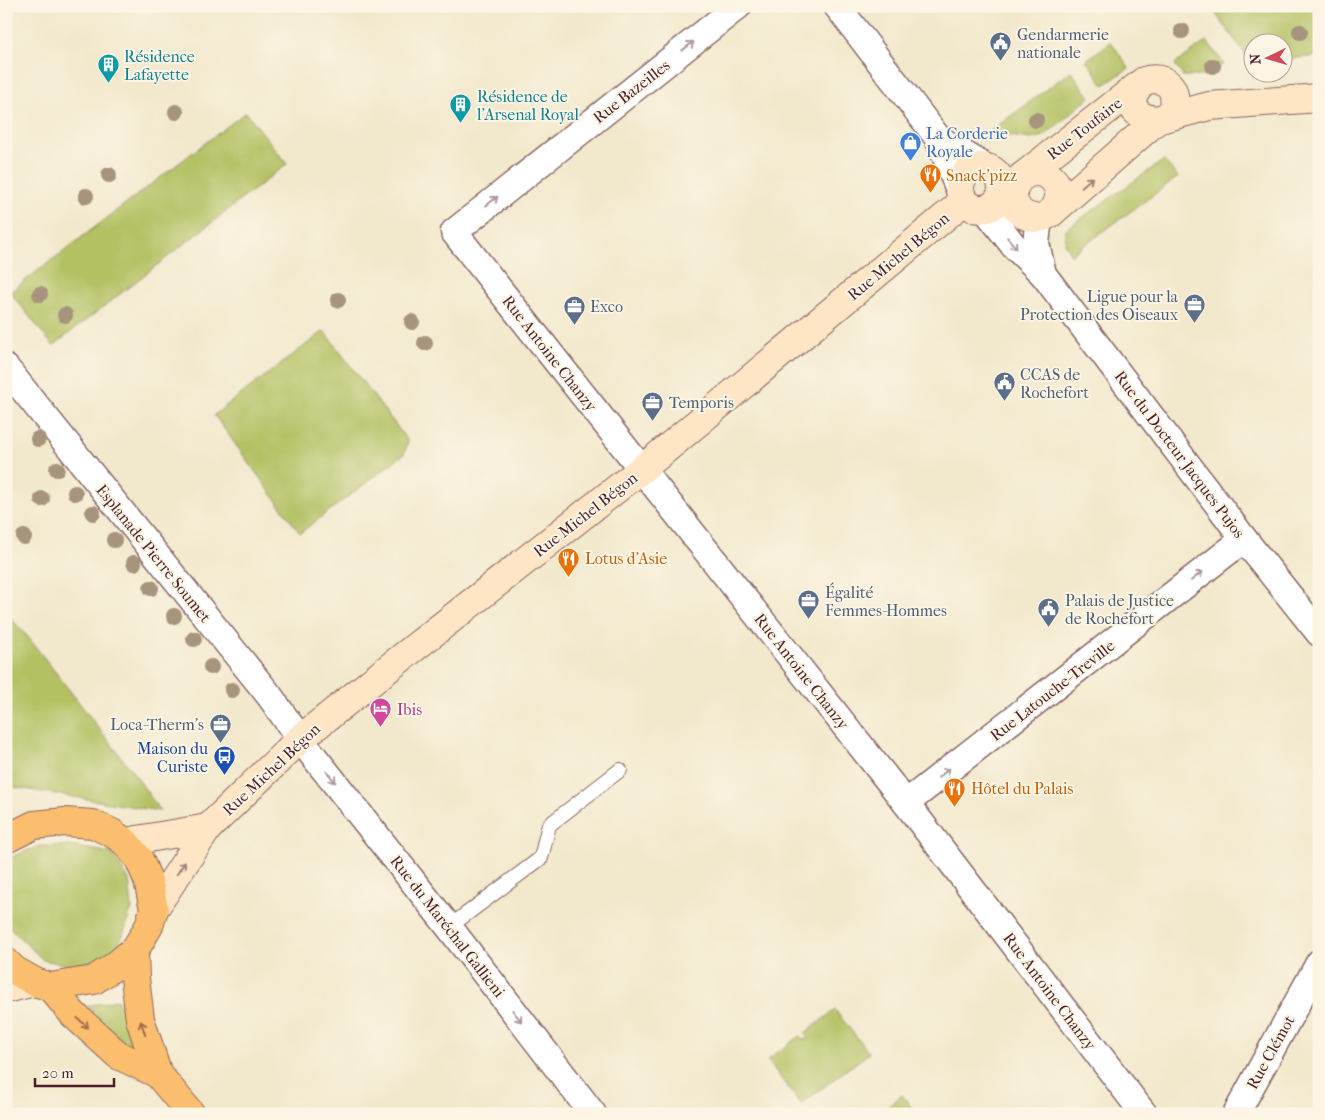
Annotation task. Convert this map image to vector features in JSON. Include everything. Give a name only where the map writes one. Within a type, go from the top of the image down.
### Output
[{"type":"main road","points":[[1155,81],[1209,106]]},
{"type":"main road","points":[[1039,216],[1170,113],[1174,102],[1173,92],[1170,86],[1155,81]]},
{"type":"main road","name":"Rue Toufaire","points":[[1006,174],[1155,81]]},
{"type":"main road","points":[[1161,119],[1209,106],[1319,98]]},
{"type":"main road","points":[[1006,174],[1014,187],[1014,202],[1016,208],[1021,214],[1039,216],[1056,208],[1059,201],[1057,185],[1046,174],[1039,172],[1006,174],[978,167],[966,173],[960,185],[975,202],[1039,216]]},
{"type":"main road","points":[[975,202],[998,201],[1002,195],[1001,180],[1006,174]]},
{"type":"main road","name":"Rue Michel Bégon","points":[[154,909],[208,828],[300,739],[642,469],[975,202]]},
{"type":"main road","points":[[6,818],[34,825],[65,822],[93,824],[112,833],[125,842],[139,859],[148,880],[154,909],[149,926],[140,943],[115,966],[94,980],[6,989]]},
{"type":"main road","points":[[6,839],[34,825]]},
{"type":"main road","name":"Rue Michel Bégon","points":[[125,842],[208,828]]},
{"type":"main road","points":[[134,950],[140,1019],[158,1074],[191,1114]]},
{"type":"main road","points":[[6,962],[14,970],[42,985],[118,1055],[158,1074]]},
{"type":"street","name":"Rue Bazeilles","points":[[454,232],[738,6]]},
{"type":"street","name":"Rue du Docteur Jacques Pujos","points":[[837,6],[938,138],[975,202],[1014,246],[1043,274],[1244,539],[1319,633]]},
{"type":"street","name":"Rue du Docteur Jacques Pujos","points":[[938,138],[1006,174]]},
{"type":"street","name":"Rue du Docteur Jacques Pujos","points":[[1039,216],[1036,243],[1043,274]]},
{"type":"street","name":"Rue Antoine Chanzy","points":[[454,232],[906,803],[1144,1114]]},
{"type":"street","name":"Esplanade Pierre Soumet","points":[[6,368],[268,695],[300,739]]},
{"type":"street","name":"Rue Latouche-Treville","points":[[906,803],[1244,539]]},
{"type":"street","name":"Rue du Maréchal Gallieni","points":[[300,739],[594,1114]]},
{"type":"street","name":"Rue Clémot","points":[[1236,1114],[1319,963]]},
{"type":"lane","points":[[449,927],[541,858],[548,825],[620,770]]},
{"type":"green space","points":[[1210,6],[1319,6],[1319,56],[1292,58],[1292,32],[1242,32],[1242,50]]},
{"type":"green space","points":[[1207,41],[1224,64],[1208,76],[1183,76],[1175,64]]},
{"type":"green space","points":[[1111,42],[1129,68],[1104,85],[1086,60]]},
{"type":"green space","points":[[1071,71],[1090,97],[1044,136],[1031,139],[988,133]]},
{"type":"green space","points":[[246,112],[287,164],[53,346],[10,292]]},
{"type":"green space","points":[[1164,160],[1178,177],[1071,255],[1065,244],[1066,229]]},
{"type":"green space","points":[[324,331],[408,441],[404,454],[300,533],[214,415]]},
{"type":"green space","points":[[6,613],[28,637],[136,776],[160,811],[6,786]]},
{"type":"green space","points":[[39,846],[71,846],[112,853],[129,880],[132,908],[123,935],[113,954],[74,966],[43,960],[6,924],[6,861]]},
{"type":"green space","points":[[117,1000],[143,1048],[137,1054],[87,1006]]},
{"type":"green space","points":[[835,1010],[869,1053],[801,1104],[767,1060],[800,1036],[804,1040],[808,1038],[805,1033]]},
{"type":"green space","points":[[902,1095],[917,1114],[878,1114]]},
{"type":"place","name":"Gendarmerie nationale","points":[[1001,62]]},
{"type":"place","name":"Résidence Lafayette","points":[[108,84]]},
{"type":"place","name":"Résidence de l'Arsenal Royal","points":[[461,124]]},
{"type":"place","name":"La Corderie Royale","points":[[910,161]]},
{"type":"place","name":"Snack'pizz","points":[[930,194]]},
{"type":"place","name":"Ligue pour la Protection des Oiseaux","points":[[1194,324]]},
{"type":"place","name":"Exco","points":[[574,325]]},
{"type":"place","name":"CCAS de Rochefort","points":[[1004,402]]},
{"type":"place","name":"Temporis","points":[[653,421]]},
{"type":"place","name":"Lotus d'Asie","points":[[569,577]]},
{"type":"place","name":"Égalité Femmes-Hommes","points":[[809,620]]},
{"type":"place","name":"Palais de Justice de Rochefort","points":[[1049,628]]},
{"type":"place","name":"Ibis","points":[[381,728]]},
{"type":"place","name":"Loca-Therm's","points":[[220,743]]},
{"type":"place","name":"Maison du Curiste","points":[[224,776]]},
{"type":"place","name":"Hôtel du Palais","points":[[955,807]]}]
